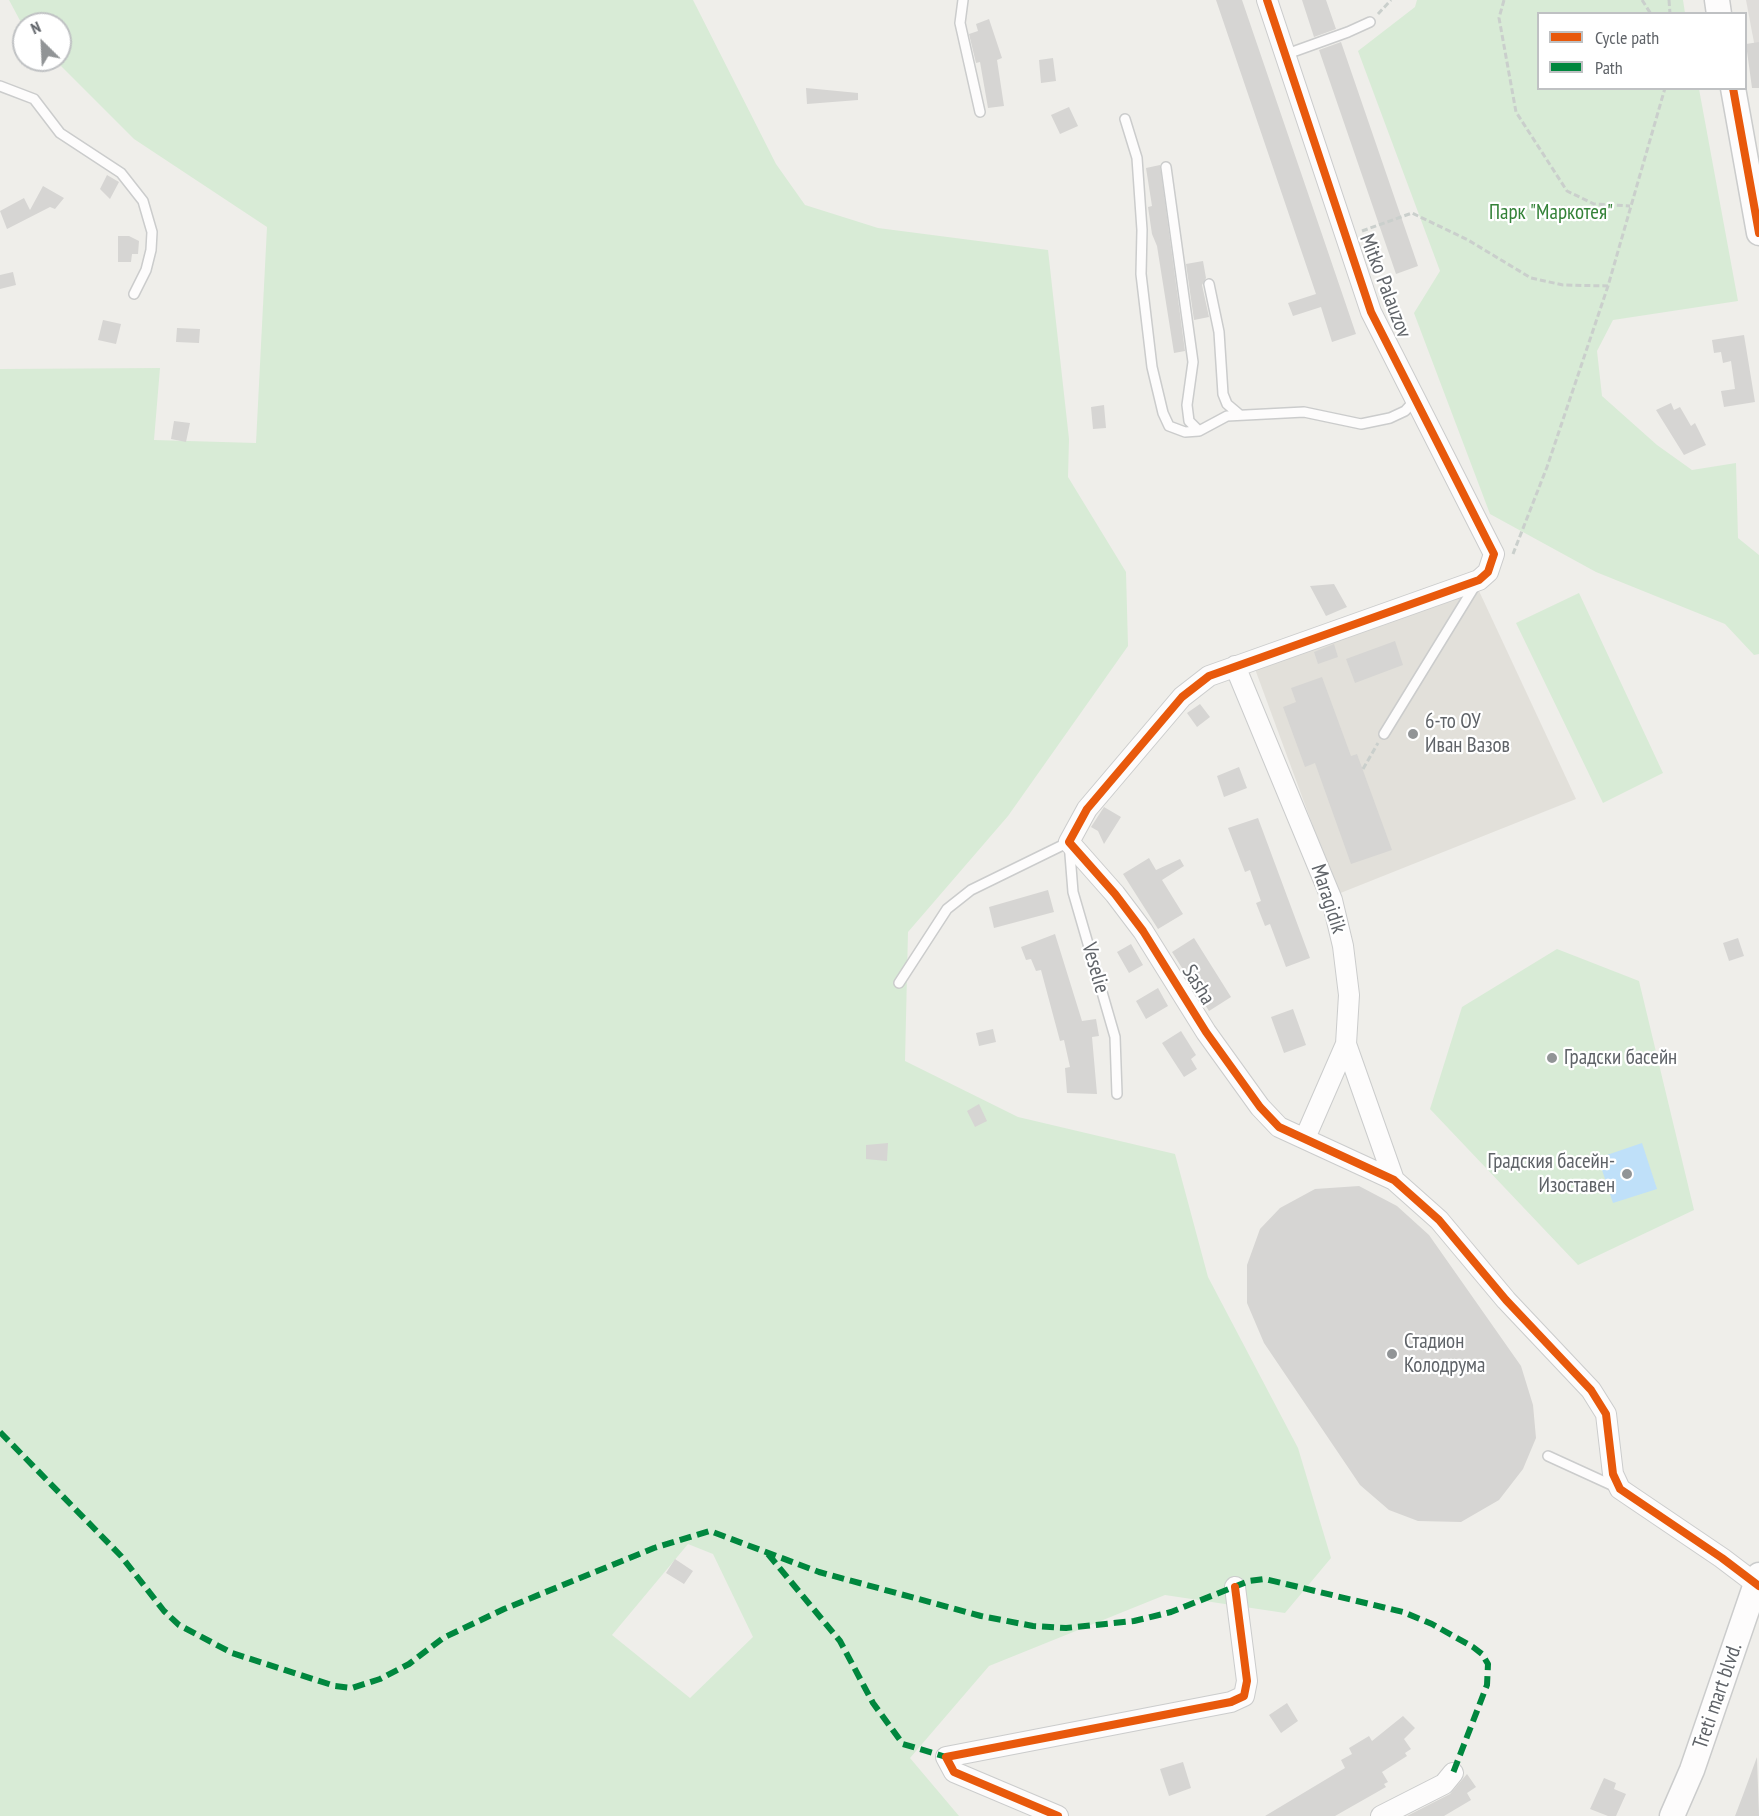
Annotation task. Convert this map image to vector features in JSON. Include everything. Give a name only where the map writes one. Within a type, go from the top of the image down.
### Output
[{"type":"street","name":"Mitko Palauzov","points":[[1267,0],[1287,54],[1371,312],[1494,554],[1483,576]]},
{"type":"street","points":[[1733,90],[1759,233]]},
{"type":"street","points":[[1069,842],[1087,809],[1182,697],[1209,676],[1483,576]]},
{"type":"street","name":"Maragidik","points":[[1235,666],[1332,900],[1343,946],[1349,995],[1346,1044],[1305,1138]]},
{"type":"street","name":"Sasha","points":[[1069,842],[1115,894],[1143,931],[1206,1032],[1260,1107],[1279,1127],[1394,1180]]},
{"type":"street","points":[[1346,1044],[1394,1180],[1438,1220],[1506,1300],[1591,1390],[1606,1414],[1613,1474],[1620,1490],[1758,1582]]},
{"type":"street","name":"Treti mart blvd.","points":[[1672,1816],[1692,1770],[1758,1582]]},
{"type":"street","points":[[1058,1816],[954,1772],[946,1757],[1231,1702],[1244,1696],[1247,1681],[1235,1587]]},
{"type":"street","points":[[1381,1816],[1444,1784],[1453,1773]]},
{"type":"lane","points":[[963,0],[960,23],[980,112]]},
{"type":"lane","points":[[1287,54],[1348,33],[1370,22]]},
{"type":"lane","points":[[0,86],[34,99],[60,133],[121,173],[143,201],[152,232],[151,250],[146,270],[134,294]]},
{"type":"lane","points":[[1125,119],[1137,158],[1142,230],[1141,274],[1152,367],[1163,413],[1169,426],[1185,432],[1199,431],[1227,416],[1304,412],[1361,424],[1390,418],[1405,411],[1415,400]]},
{"type":"lane","points":[[1166,168],[1193,362],[1187,405],[1189,421],[1199,431]]},
{"type":"lane","points":[[1209,284],[1219,332],[1223,394],[1227,405],[1240,415]]},
{"type":"lane","points":[[1384,734],[1483,576]]},
{"type":"lane","points":[[899,983],[947,909],[971,890],[1069,842]]},
{"type":"lane","name":"Veselie","points":[[1069,842],[1073,892],[1115,1037],[1117,1094]]},
{"type":"lane","points":[[1548,1456],[1620,1490]]},
{"type":"path","points":[[1370,22],[1391,0]]},
{"type":"path","points":[[1504,0],[1499,18],[1516,112],[1567,191],[1594,204],[1630,206]]},
{"type":"path","points":[[1513,556],[1547,468],[1608,286],[1664,90]]},
{"type":"path","points":[[1346,236],[1412,213],[1468,240],[1531,278],[1563,285],[1608,286]]},
{"type":"path","points":[[1363,769],[1384,734]]},
{"type":"shaded area","points":[[1746,0],[1759,0],[1759,69]]},
{"type":"shaded area","name":"6-то ОУ Иван Вазов","points":[[1479,591],[1576,799],[1338,894],[1255,669]]},
{"type":"green space","points":[[9,0],[693,0],[776,164],[805,205],[878,228],[1048,250],[1069,439],[1068,477],[1126,572],[1128,646],[1008,816],[908,932],[905,1061],[1018,1117],[1175,1154],[1208,1277],[1298,1448],[1331,1558],[1285,1613],[1165,1595],[989,1666],[910,1758],[959,1816],[0,1816],[0,369],[160,368],[154,440],[256,443],[267,227],[134,139],[67,72],[72,72],[72,12],[15,12]],"holes":[[[688,1544],[713,1554],[753,1637],[690,1698],[612,1635]]]},
{"type":"green space","name":"Парк \"Маркотея\"","points":[[1417,0],[1683,0],[1685,12],[1537,12],[1537,90],[1699,90],[1738,301],[1613,320],[1597,351],[1602,396],[1657,445],[1692,470],[1736,463],[1738,538],[1759,555],[1759,654],[1754,655],[1725,624],[1596,572],[1490,514],[1414,313],[1440,271],[1358,51],[1415,7]]},
{"type":"green space","points":[[1579,593],[1663,773],[1603,803],[1516,623]]},
{"type":"green space","name":"Градски басейн","points":[[1557,949],[1639,981],[1694,1210],[1578,1265],[1430,1109],[1462,1007]]},
{"type":"water","name":"Градския басейн- Изоставен","points":[[1642,1143],[1657,1189],[1613,1203],[1598,1158]]},
{"type":"building","points":[[1216,0],[1242,0],[1356,334],[1332,342],[1321,307],[1293,316],[1288,303],[1316,294]]},
{"type":"building","points":[[1302,0],[1326,0],[1336,29],[1314,37]]},
{"type":"building","points":[[989,19],[1002,58],[997,60],[1004,106],[988,108],[980,62],[976,63],[969,34],[978,31],[976,24]]},
{"type":"building","points":[[1341,42],[1418,266],[1396,274],[1319,50]]},
{"type":"building","points":[[1759,42],[1759,88],[1752,88],[1747,44]]},
{"type":"building","points":[[1053,58],[1056,81],[1041,83],[1039,60]]},
{"type":"building","points":[[806,88],[858,93],[858,100],[807,104]]},
{"type":"building","points":[[1069,107],[1078,126],[1060,134],[1051,115]]},
{"type":"building","points":[[1160,165],[1185,351],[1174,353],[1157,246],[1152,234],[1148,207],[1152,206],[1146,168]]},
{"type":"building","points":[[107,175],[119,182],[110,199],[100,189]]},
{"type":"building","points":[[43,186],[64,198],[55,209],[50,207],[7,229],[0,211],[24,198],[30,210]]},
{"type":"building","points":[[118,236],[129,236],[139,241],[138,254],[132,254],[131,262],[118,262]]},
{"type":"building","points":[[1203,261],[1206,278],[1202,285],[1209,317],[1194,320],[1186,264]]},
{"type":"building","points":[[13,272],[16,285],[0,289],[0,275]]},
{"type":"building","points":[[103,320],[121,324],[116,344],[98,340]]},
{"type":"building","points":[[177,328],[200,329],[199,343],[176,342]]},
{"type":"building","points":[[1744,335],[1755,402],[1724,407],[1721,391],[1735,389],[1731,361],[1723,363],[1721,352],[1714,353],[1712,340]]},
{"type":"building","points":[[1671,403],[1674,410],[1680,407],[1691,426],[1695,423],[1706,445],[1684,455],[1656,410]]},
{"type":"building","points":[[1104,405],[1106,428],[1093,429],[1091,407]]},
{"type":"building","points":[[174,421],[190,423],[186,442],[171,439]]},
{"type":"building","points":[[1334,584],[1347,607],[1326,616],[1310,586]]},
{"type":"building","points":[[1395,641],[1403,665],[1355,683],[1346,659]]},
{"type":"building","points":[[1334,644],[1338,657],[1318,664],[1314,652]]},
{"type":"building","points":[[1322,677],[1351,756],[1357,754],[1392,850],[1351,864],[1315,763],[1305,767],[1283,707],[1296,702],[1291,688]]},
{"type":"building","points":[[1200,704],[1210,717],[1197,727],[1187,713]]},
{"type":"building","points":[[1239,767],[1247,788],[1224,797],[1217,776]]},
{"type":"building","points":[[1104,807],[1121,817],[1104,844],[1098,831],[1091,827]]},
{"type":"building","points":[[1258,818],[1310,958],[1286,967],[1270,924],[1265,926],[1256,903],[1261,901],[1250,870],[1245,872],[1228,828]]},
{"type":"building","points":[[1149,858],[1156,870],[1180,859],[1184,866],[1162,880],[1183,914],[1158,929],[1123,874]]},
{"type":"building","points":[[1048,890],[1054,912],[994,928],[989,907]]},
{"type":"building","points":[[1055,934],[1082,1021],[1096,1019],[1099,1036],[1092,1037],[1097,1094],[1067,1093],[1065,1068],[1070,1067],[1064,1040],[1060,1041],[1041,970],[1036,971],[1031,959],[1026,960],[1021,947]]},
{"type":"building","points":[[1194,938],[1231,997],[1209,1011],[1172,952]]},
{"type":"building","points":[[1738,938],[1744,956],[1729,961],[1723,943]]},
{"type":"building","points":[[1131,944],[1143,965],[1129,973],[1117,952]]},
{"type":"building","points":[[1158,988],[1168,1006],[1146,1019],[1136,1001]]},
{"type":"building","points":[[1293,1009],[1306,1045],[1284,1053],[1271,1017]]},
{"type":"building","points":[[993,1029],[996,1042],[979,1046],[976,1033]]},
{"type":"building","points":[[1181,1031],[1196,1055],[1191,1059],[1197,1069],[1184,1077],[1162,1043]]},
{"type":"building","points":[[979,1104],[987,1121],[975,1127],[967,1111]]},
{"type":"building","points":[[888,1143],[887,1161],[866,1159],[866,1145]]},
{"type":"building","name":"Стадион Колодрума","points":[[1359,1186],[1397,1206],[1429,1235],[1521,1366],[1533,1405],[1536,1438],[1523,1469],[1499,1500],[1461,1522],[1418,1521],[1389,1510],[1360,1485],[1264,1343],[1247,1303],[1247,1265],[1260,1229],[1280,1208],[1315,1189]]},
{"type":"building","points":[[675,1559],[693,1571],[684,1584],[666,1573]]},
{"type":"building","points":[[1287,1703],[1298,1721],[1281,1733],[1269,1715]]},
{"type":"building","points":[[1403,1716],[1415,1728],[1404,1739],[1411,1749],[1405,1753],[1407,1756],[1382,1772],[1388,1782],[1384,1784],[1386,1787],[1335,1816],[1265,1816],[1345,1768],[1341,1760],[1352,1754],[1349,1748],[1369,1736],[1372,1741]]},
{"type":"building","points":[[1757,1757],[1759,1816],[1735,1816],[1743,1795]]},
{"type":"building","points":[[1183,1762],[1191,1788],[1169,1796],[1160,1769]]},
{"type":"building","points":[[1467,1774],[1476,1787],[1467,1793],[1471,1800],[1444,1816],[1407,1816],[1450,1794]]},
{"type":"building","points":[[1604,1778],[1616,1783],[1614,1789],[1626,1794],[1616,1816],[1608,1816],[1590,1809]]},
{"type":"marked path","points":[[0,1432],[121,1556],[164,1611],[179,1625],[232,1653],[335,1686],[352,1688],[380,1679],[409,1664],[443,1638],[504,1609],[654,1548],[710,1531],[819,1572],[981,1616],[1033,1626],[1066,1628],[1134,1621],[1171,1612],[1249,1581],[1265,1579],[1403,1612],[1432,1624],[1473,1647],[1482,1654],[1488,1664],[1487,1685],[1453,1773]]},
{"type":"marked path","points":[[768,1554],[840,1641],[873,1703],[903,1744],[946,1757]]},
{"type":"cycle path","points":[[1267,0],[1371,312],[1494,554],[1488,572],[1479,580],[1209,676],[1182,697],[1087,809],[1069,842],[1115,894],[1143,931],[1206,1032],[1260,1107],[1279,1127],[1394,1180],[1439,1220],[1506,1300],[1591,1390],[1606,1414],[1613,1474],[1620,1489],[1759,1586]]},
{"type":"cycle path","points":[[1733,90],[1759,233]]},
{"type":"cycle path","points":[[1058,1816],[954,1772],[946,1757],[1231,1702],[1244,1696],[1247,1681],[1235,1587]]},
{"type":"place","name":"6-то ОУ Иван Вазов","points":[[1413,734]]},
{"type":"place","name":"Градски басейн","points":[[1552,1058]]},
{"type":"place","name":"Градския басейн- Изоставен","points":[[1627,1174]]},
{"type":"place","name":"Стадион Колодрума","points":[[1392,1354]]}]
